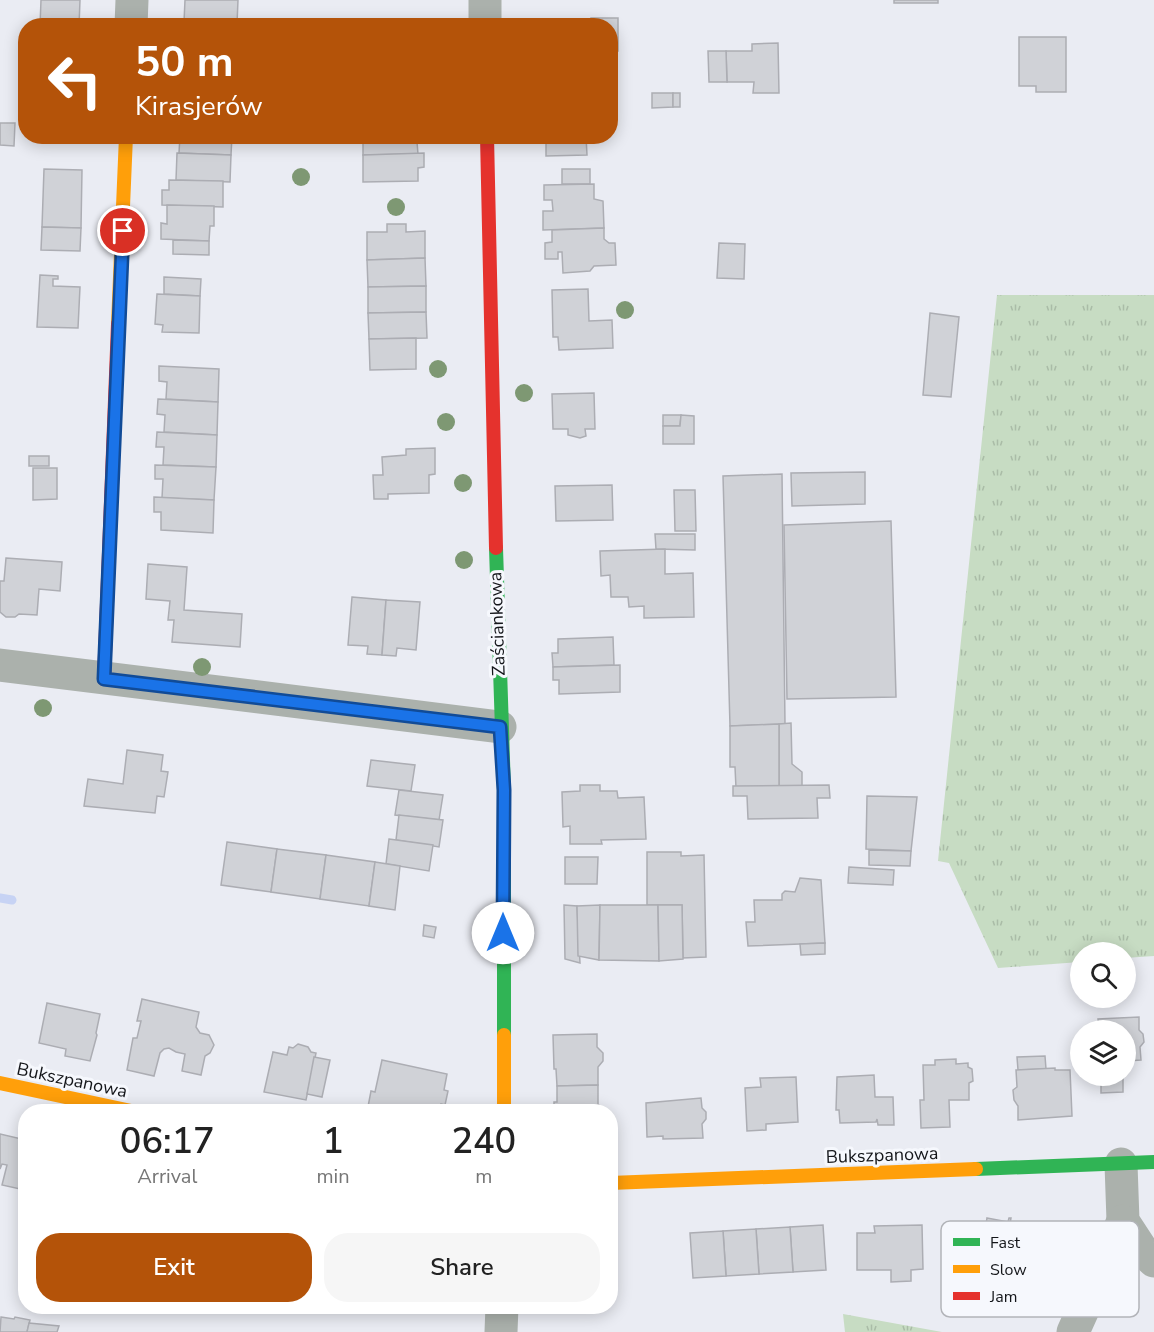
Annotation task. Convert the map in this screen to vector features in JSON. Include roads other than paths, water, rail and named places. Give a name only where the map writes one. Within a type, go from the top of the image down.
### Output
[{"type":"street","points":[[131,18],[132,0]]},
{"type":"street","points":[[484,0],[485,18]]},
{"type":"street","points":[[104,679],[126,144]]},
{"type":"street","name":"Zaściankowa","points":[[487,144],[500,727],[504,790],[504,1104]]},
{"type":"street","points":[[0,665],[500,727]]},
{"type":"street","name":"Bukszpanowa","points":[[0,1083],[98,1104]]},
{"type":"street","name":"Bukszpanowa","points":[[618,1183],[1154,1162]]},
{"type":"street","points":[[1121,1164],[1123,1221]]},
{"type":"street","points":[[1139,1245],[1154,1261]]},
{"type":"street","points":[[501,1332],[502,1314]]},
{"type":"street","points":[[1073,1332],[1080,1317]]},
{"type":"waterway","points":[[0,898],[12,900]]}]
